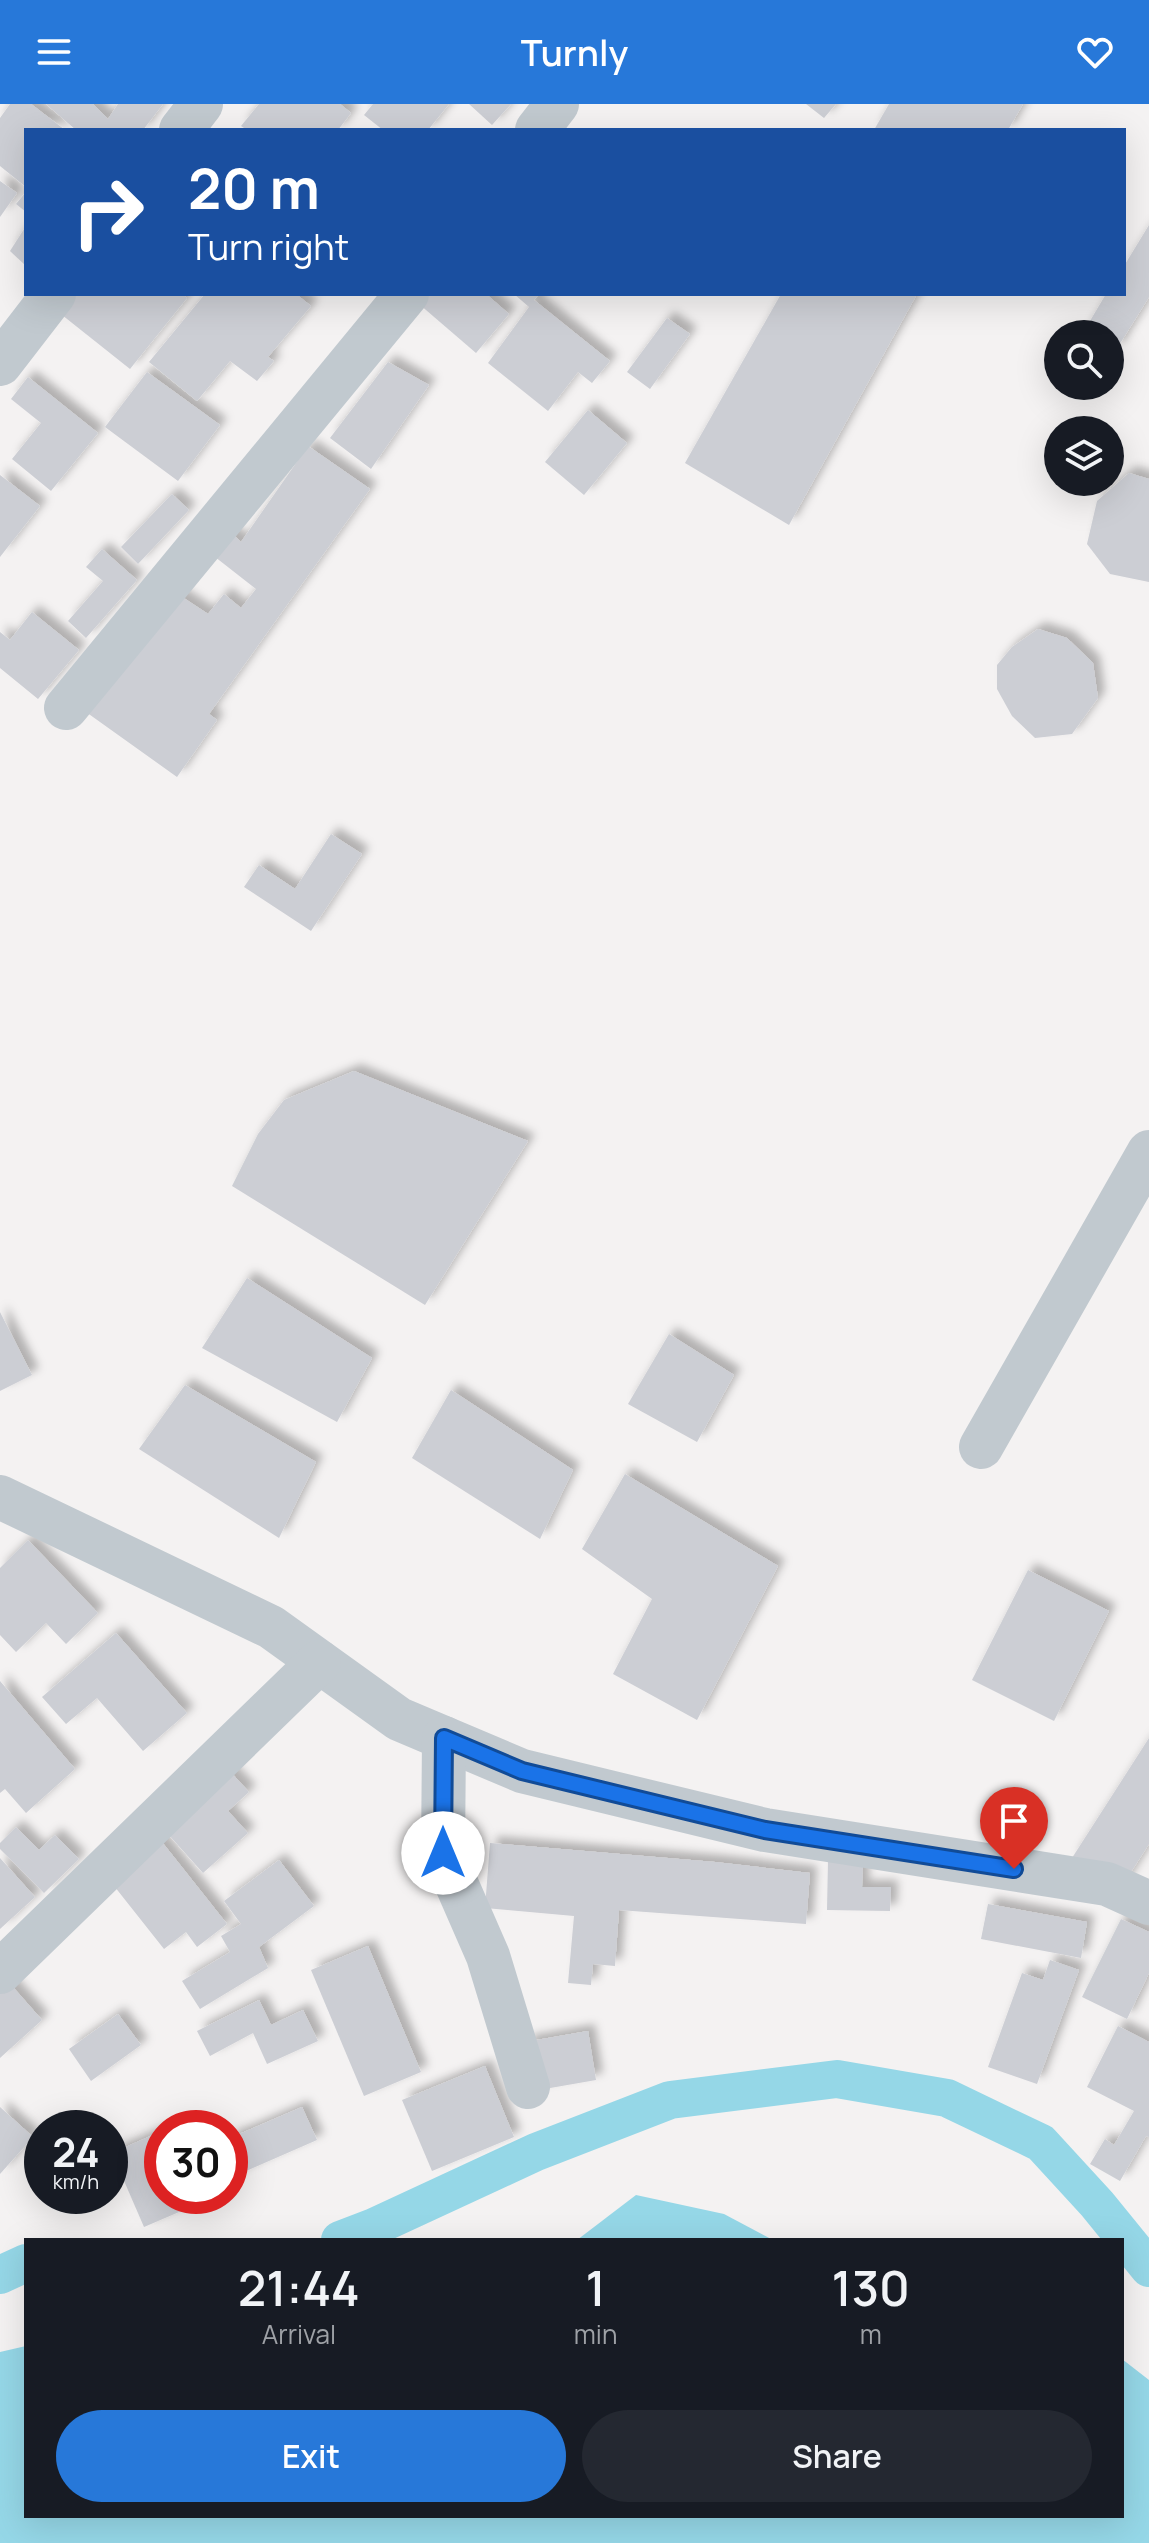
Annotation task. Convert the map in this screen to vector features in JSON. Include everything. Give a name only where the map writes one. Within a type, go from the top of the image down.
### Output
[{"type":"street","points":[[183,128],[201,104]]},
{"type":"street","points":[[539,128],[557,104]]},
{"type":"street","points":[[0,364],[52,296]]},
{"type":"street","points":[[66,708],[405,296]]},
{"type":"street","points":[[981,1447],[1149,1152]]},
{"type":"street","points":[[0,1497],[271,1627],[399,1719],[522,1771],[765,1830],[1107,1884],[1149,1903]]},
{"type":"street","points":[[0,1972],[319,1662]]},
{"type":"street","points":[[444,1738],[443,1853],[488,1956],[528,2087]]},
{"type":"water","points":[[636,2195],[724,2214],[769,2238],[580,2238]]},
{"type":"water","points":[[24,2346],[24,2518],[1124,2518],[1124,2361],[1149,2380],[1149,2543],[0,2543],[0,2352]]},
{"type":"building","points":[[10,104],[31,104],[62,128],[24,128],[24,185],[0,166],[0,118]]},
{"type":"building","points":[[46,104],[93,104],[108,119],[118,104],[163,104],[145,128],[74,128]]},
{"type":"building","points":[[259,104],[340,104],[351,113],[340,128],[241,126]]},
{"type":"building","points":[[373,104],[449,104],[430,128],[380,128],[364,115]]},
{"type":"building","points":[[469,104],[511,104],[492,125]]},
{"type":"building","points":[[806,104],[836,104],[824,118]]},
{"type":"building","points":[[889,104],[1023,104],[1009,128],[875,128]]},
{"type":"building","points":[[0,181],[17,193],[0,217]]},
{"type":"building","points":[[24,194],[24,210],[16,204]]},
{"type":"building","points":[[1149,225],[1149,297],[1124,337],[1124,320],[1091,320],[1105,296],[1126,296],[1126,263]]},
{"type":"building","points":[[24,229],[24,264],[10,251]]},
{"type":"building","points":[[61,296],[187,298],[130,369],[52,307]]},
{"type":"building","points":[[203,296],[298,296],[311,306],[268,357],[274,361],[257,381],[230,361],[197,401],[149,362]]},
{"type":"building","points":[[426,296],[488,296],[509,314],[476,353],[419,304]]},
{"type":"building","points":[[516,296],[537,296],[534,300],[610,361],[592,383],[578,372],[548,411],[488,363],[529,307]]},
{"type":"building","points":[[780,296],[916,296],[789,525],[685,463]]},
{"type":"building","points":[[667,318],[690,334],[650,389],[627,372]]},
{"type":"building","points":[[388,362],[429,385],[371,469],[330,438]]},
{"type":"building","points":[[147,372],[220,425],[178,481],[105,427]]},
{"type":"building","points":[[28,377],[98,433],[51,491],[12,459],[41,423],[11,399]]},
{"type":"building","points":[[588,410],[627,443],[584,495],[545,462]]},
{"type":"building","points":[[308,446],[370,489],[209,714],[217,720],[177,777],[86,712],[173,591],[208,614],[224,594],[241,608],[256,589],[210,553],[229,530],[241,542]]},
{"type":"building","points":[[1129,473],[1149,479],[1149,582],[1110,574],[1087,544],[1097,501],[1103,496],[1124,496],[1124,477]]},
{"type":"building","points":[[0,475],[40,506],[0,557]]},
{"type":"building","points":[[172,494],[189,510],[138,564],[121,547]]},
{"type":"building","points":[[102,549],[137,580],[86,638],[68,621],[103,581],[86,567]]},
{"type":"building","points":[[32,612],[79,650],[38,699],[0,668],[0,632],[10,640]]},
{"type":"building","points":[[1038,629],[1067,638],[1093,663],[1098,698],[1072,734],[1035,738],[1012,716],[997,689],[997,665],[1012,647]]},
{"type":"building","points":[[331,834],[362,854],[311,931],[244,887],[259,865],[295,889]]},
{"type":"building","points":[[354,1071],[528,1141],[425,1305],[232,1186],[258,1134],[284,1100]]},
{"type":"building","points":[[247,1278],[372,1358],[337,1422],[202,1348]]},
{"type":"building","points":[[0,1312],[32,1375],[0,1391]]},
{"type":"building","points":[[669,1334],[734,1375],[697,1442],[628,1404]]},
{"type":"building","points":[[185,1385],[316,1462],[279,1538],[139,1449]]},
{"type":"building","points":[[451,1390],[573,1470],[540,1539],[412,1458]]},
{"type":"building","points":[[625,1474],[778,1566],[697,1720],[613,1674],[652,1599],[582,1549]]},
{"type":"building","points":[[28,1540],[98,1613],[66,1644],[46,1623],[16,1652],[0,1635],[0,1568]]},
{"type":"building","points":[[1028,1570],[1109,1611],[1054,1721],[972,1680]]},
{"type":"building","points":[[116,1633],[187,1713],[143,1751],[97,1698],[66,1724],[42,1697]]},
{"type":"building","points":[[0,1681],[75,1769],[26,1813],[5,1789],[0,1793]]},
{"type":"building","points":[[1149,1738],[1149,1844],[1120,1889],[1072,1858]]},
{"type":"building","points":[[226,1767],[249,1792],[228,1811],[248,1833],[203,1873],[160,1825]]},
{"type":"building","points":[[16,1827],[39,1850],[55,1835],[79,1859],[44,1893],[0,1849],[0,1843]]},
{"type":"building","points":[[158,1837],[227,1924],[197,1947],[186,1932],[164,1949],[107,1877]]},
{"type":"building","points":[[490,1843],[810,1873],[806,1924],[619,1910],[615,1966],[593,1964],[591,1985],[568,1983],[574,1916],[485,1908]]},
{"type":"building","points":[[0,1858],[35,1897],[0,1929]]},
{"type":"building","points":[[279,1860],[314,1906],[259,1947],[268,1968],[200,2009],[182,1981],[230,1952],[221,1936],[241,1924],[224,1901]]},
{"type":"building","points":[[828,1860],[863,1861],[862,1887],[891,1887],[890,1911],[827,1910]]},
{"type":"building","points":[[988,1904],[1087,1922],[1081,1958],[981,1939]]},
{"type":"building","points":[[1121,1919],[1149,1932],[1149,1973],[1127,2019],[1082,1997]]},
{"type":"building","points":[[368,1946],[421,2072],[364,2096],[311,1970]]},
{"type":"building","points":[[1050,1960],[1079,1970],[1037,2084],[988,2067],[1022,1973],[1043,1980]]},
{"type":"building","points":[[5,1978],[42,2020],[0,2058],[0,1983]]},
{"type":"building","points":[[259,2000],[271,2025],[303,2010],[318,2041],[267,2064],[253,2033],[210,2056],[197,2031]]},
{"type":"building","points":[[118,2014],[141,2045],[91,2081],[69,2049]]},
{"type":"building","points":[[1118,2026],[1149,2042],[1149,2137],[1146,2136],[1120,2181],[1090,2164],[1105,2139],[1114,2145],[1134,2111],[1087,2087]]},
{"type":"building","points":[[588,2031],[596,2080],[533,2091],[525,2042]]},
{"type":"building","points":[[485,2066],[514,2137],[432,2171],[402,2100]]},
{"type":"building","points":[[0,2107],[24,2129],[24,2147],[0,2174]]},
{"type":"building","points":[[302,2107],[317,2140],[248,2170],[248,2130]]},
{"type":"building","points":[[144,2139],[144,2214],[174,2214],[144,2227],[128,2190],[128,2146]]},
{"type":"waterway","points":[[345,2238],[536,2152],[670,2100],[837,2079],[947,2098],[1041,2143],[1097,2204],[1149,2268]]},
{"type":"waterway","points":[[0,2275],[24,2264]]},
{"type":"route","points":[[443,1853],[444,1738],[522,1771],[765,1830],[1014,1869]]}]
